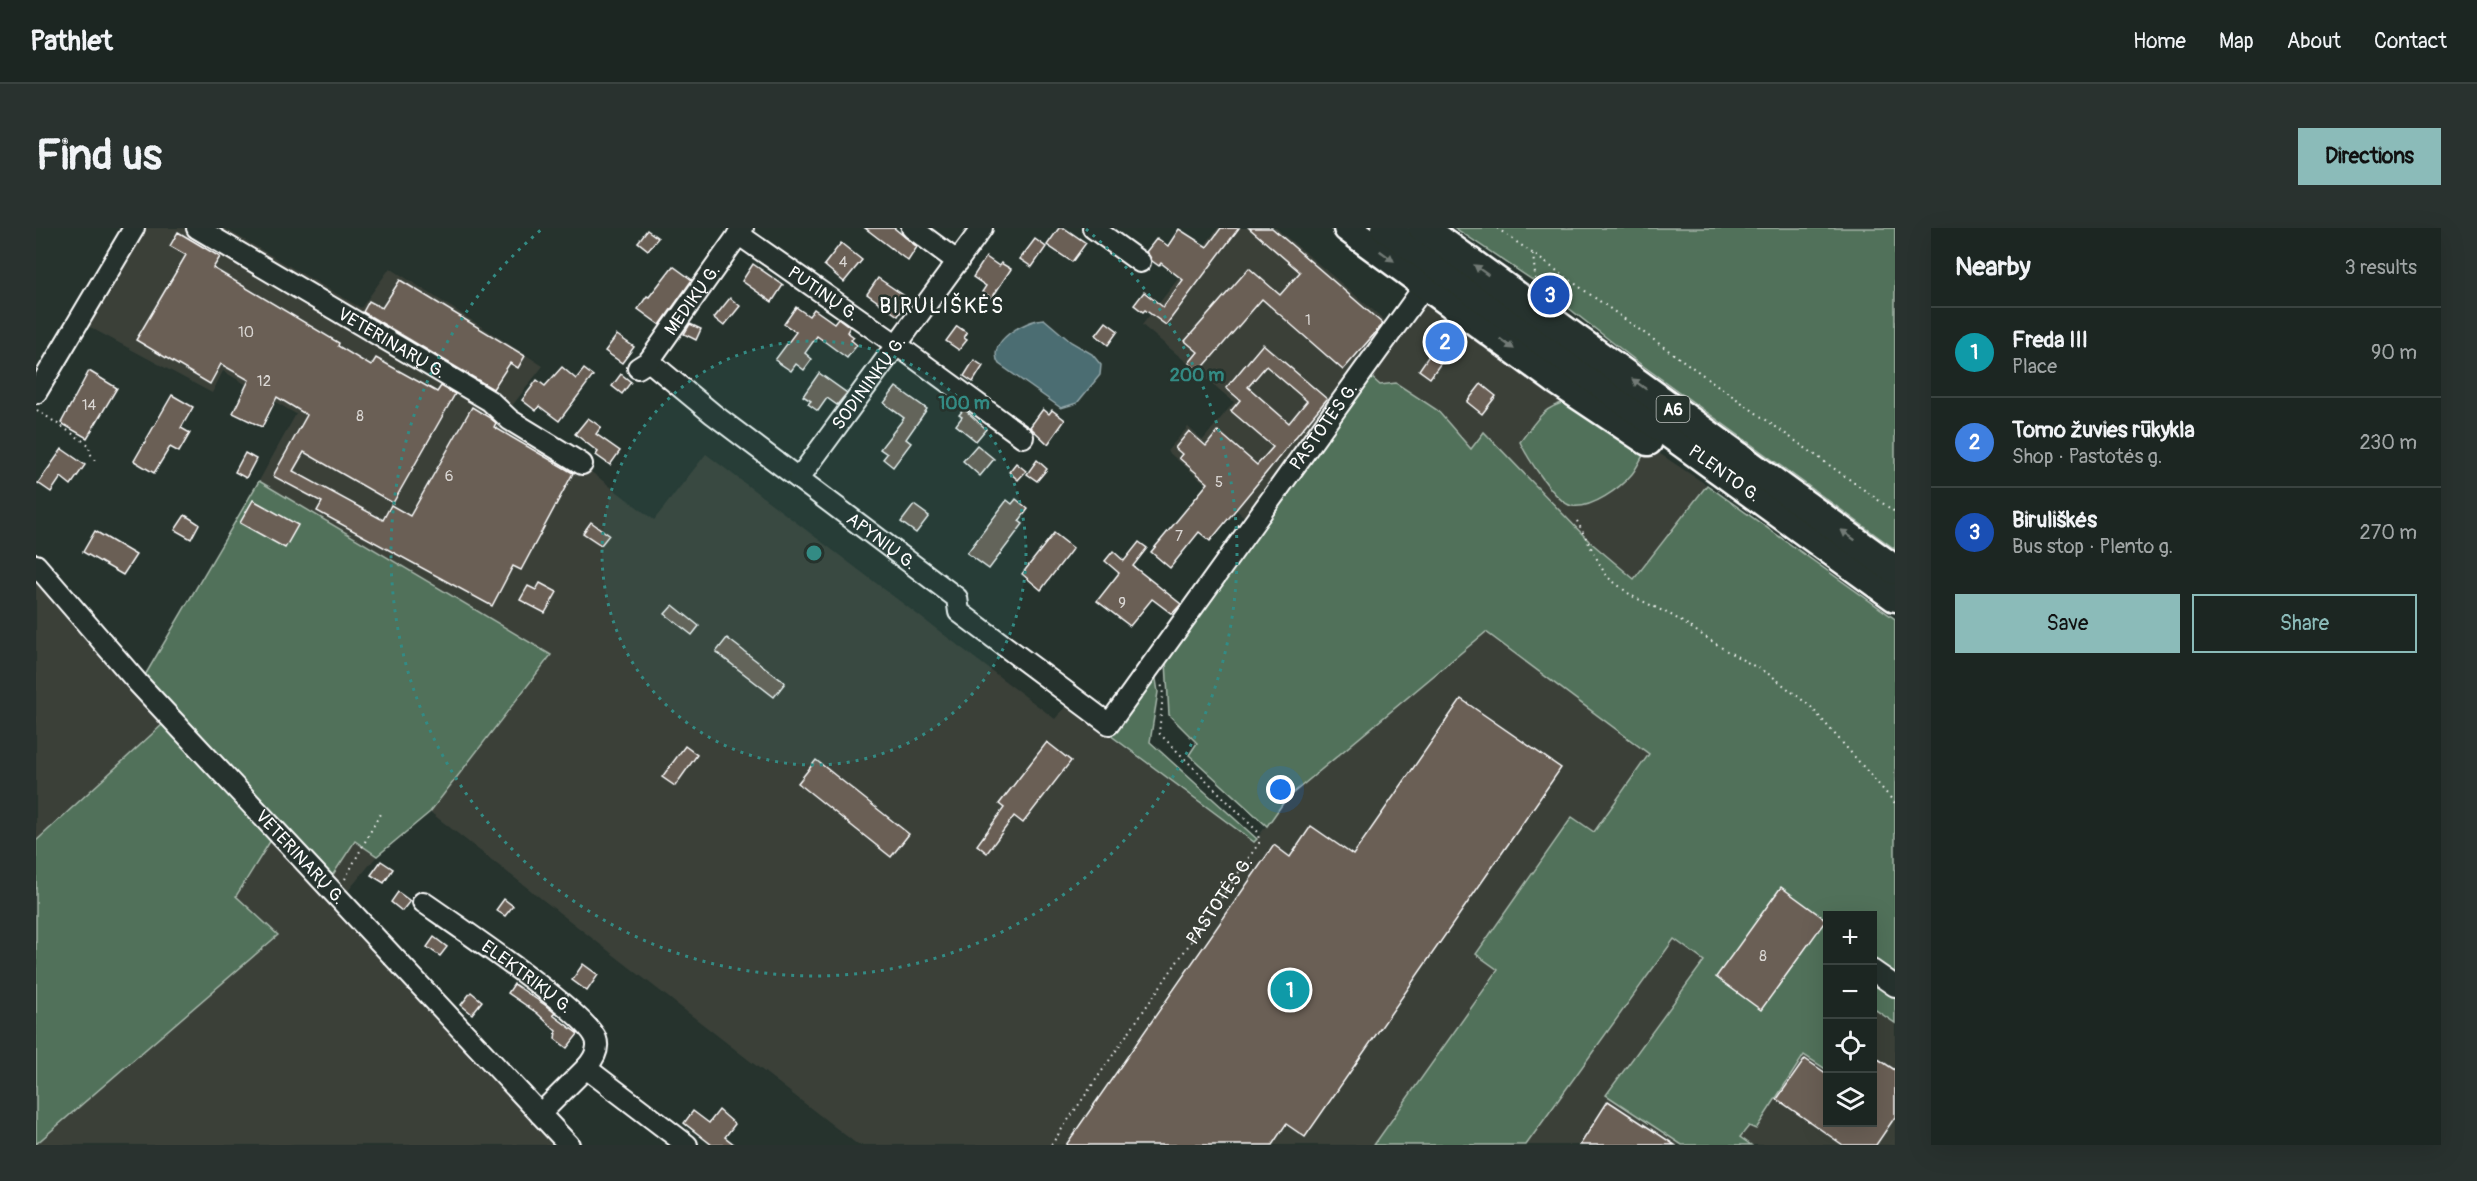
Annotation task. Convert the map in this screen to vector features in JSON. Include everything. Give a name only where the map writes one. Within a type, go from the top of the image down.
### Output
[{"type":"highway","points":[[1348,228],[1438,266]]},
{"type":"highway","name":"A6","points":[[1386,228],[1438,266]]},
{"type":"highway","name":"A6","points":[[1423,228],[1438,266]]},
{"type":"highway","name":"PLENTO G.","points":[[1438,266],[1895,597]]},
{"type":"highway","name":"PLENTO G.","points":[[1438,266],[1895,570]]},
{"type":"street","points":[[36,393],[134,228]]},
{"type":"street","name":"VETERINARŲ G.","points":[[196,228],[490,401],[510,420],[582,464]]},
{"type":"street","points":[[912,228],[958,262]]},
{"type":"street","name":"SODININKŲ G.","points":[[799,478],[982,228]]},
{"type":"street","points":[[1093,228],[1140,262]]},
{"type":"street","name":"PUTINŲ G.","points":[[741,231],[1023,437]]},
{"type":"street","name":"MEDIKŲ G.","points":[[643,364],[741,231]]},
{"type":"street","name":"PASTOTĖS G.","points":[[1109,724],[1438,266]]},
{"type":"street","name":"APYNIŲ G.","points":[[643,364],[799,478],[957,598],[959,612],[1109,724]]},
{"type":"street","name":"VETERINARŲ G.","points":[[36,565],[138,683],[569,1145]]},
{"type":"street","name":"ELEKTRIKŲ G.","points":[[423,902],[565,1005],[589,1026],[597,1040],[596,1056],[540,1114]]},
{"type":"street","points":[[1877,973],[1895,986]]},
{"type":"street","points":[[586,1068],[687,1145]]},
{"type":"path","points":[[1497,228],[1895,512]]},
{"type":"path","points":[[1533,254],[1537,288]]},
{"type":"path","points":[[36,410],[89,445],[90,453],[97,464]]},
{"type":"path","points":[[1577,521],[1606,576],[1632,596],[1673,616],[1726,651],[1772,676],[1811,707],[1895,802]]},
{"type":"path","name":"PASTOTĖS G.","points":[[1051,1145],[1259,843],[1258,832],[1159,733],[1163,694],[1157,657]]},
{"type":"path","points":[[336,895],[381,812]]},
{"type":"shaded area","points":[[121,228],[224,228],[361,308],[390,268],[543,366],[508,411],[586,456],[590,471],[654,520],[706,454],[1055,719],[1067,705],[1254,842],[1286,799],[1464,651],[1588,542],[1484,432],[1471,450],[1437,410],[1396,383],[1380,385],[1370,376],[1426,299],[1707,485],[1895,619],[1895,1145],[858,1145],[430,812],[551,655],[259,481],[296,414],[223,371],[212,393],[69,316]]},
{"type":"shaded area","points":[[1218,228],[1276,228],[1388,323],[1248,520],[1167,451],[1188,427],[1203,440],[1234,402],[1142,325]]},
{"type":"shaded area","points":[[36,577],[144,677],[331,876],[356,840],[377,856],[347,892],[580,1145],[36,1145],[278,935],[236,896],[163,724],[36,841]]},
{"type":"green space","points":[[1455,228],[1895,228],[1895,549],[1635,360],[1557,299],[1560,294],[1549,286],[1546,289]]},
{"type":"green space","points":[[1370,376],[1380,385],[1396,383],[1437,410],[1471,449],[1484,432],[1589,541],[1634,579],[1707,485],[1895,619],[1895,1023],[1877,1011],[1877,911],[1823,911],[1823,1067],[1804,1055],[1756,1129],[1749,1126],[1740,1137],[1751,1145],[1682,1145],[1606,1095],[1704,961],[1674,939],[1526,1145],[1374,1145],[1498,970],[1476,954],[1572,817],[1594,832],[1649,754],[1486,632],[1286,799],[1267,826],[1189,755],[1197,743],[1169,715],[1166,662],[1168,653],[1288,494]]},
{"type":"green space","points":[[1566,402],[1644,454],[1627,480],[1597,501],[1580,506],[1572,506],[1558,497],[1535,468],[1520,442],[1545,412]]},
{"type":"green space","points":[[259,481],[551,655],[430,812],[377,856],[355,841],[332,876],[144,677]]},
{"type":"green space","points":[[1155,673],[1158,692],[1150,742],[1257,839],[1254,842],[1110,735]]},
{"type":"green space","points":[[163,724],[271,840],[236,896],[278,935],[36,1144],[36,841]]},
{"type":"water","points":[[1044,319],[1071,342],[1092,354],[1101,365],[1100,375],[1077,403],[1061,408],[999,364],[996,356],[1002,340],[1010,333],[1027,323]]},
{"type":"building","points":[[865,228],[894,228],[917,247],[908,261]]},
{"type":"building","points":[[1059,228],[1064,228],[1086,243],[1072,262],[1047,245]]},
{"type":"building","points":[[1221,228],[1239,228],[1166,325],[1134,305],[1144,292],[1163,307],[1183,280],[1161,263],[1159,266],[1152,261],[1146,252],[1157,238],[1168,246],[1179,229],[1207,247]]},
{"type":"building","points":[[1249,228],[1272,228],[1383,324],[1343,370],[1262,299],[1199,372],[1189,363],[1198,352],[1185,341],[1249,268],[1280,295],[1300,272]]},
{"type":"building","points":[[647,230],[658,238],[648,250],[638,242]]},
{"type":"building","points":[[178,232],[220,257],[213,268],[339,343],[338,346],[371,366],[376,358],[437,392],[441,386],[455,394],[393,503],[304,452],[293,471],[383,520],[391,505],[410,516],[472,407],[496,423],[494,427],[573,473],[521,570],[513,566],[492,606],[317,511],[322,502],[273,476],[307,415],[277,397],[262,427],[233,413],[249,380],[221,364],[210,384],[136,340],[186,255],[170,246]]},
{"type":"building","points":[[1035,239],[1046,247],[1032,267],[1020,259]]},
{"type":"building","points":[[841,243],[862,260],[844,282],[824,265]]},
{"type":"building","points":[[986,257],[999,266],[1001,263],[1011,269],[992,298],[982,292],[986,286],[973,277]]},
{"type":"building","points":[[753,264],[783,285],[772,302],[742,281]]},
{"type":"building","points":[[673,266],[692,280],[660,325],[638,309]]},
{"type":"building","points":[[878,278],[909,299],[898,316],[867,294]]},
{"type":"building","points":[[400,280],[525,356],[518,368],[510,363],[493,389],[363,312],[369,301],[382,308]]},
{"type":"building","points":[[730,298],[740,306],[724,326],[714,318]]},
{"type":"building","points":[[796,307],[809,316],[814,309],[834,323],[838,318],[850,327],[847,332],[854,337],[851,340],[857,345],[847,358],[817,336],[805,353],[812,359],[804,370],[796,364],[791,371],[775,360],[796,332],[784,324]]},
{"type":"building","points":[[1106,322],[1118,331],[1108,345],[1096,335]]},
{"type":"building","points":[[690,324],[701,329],[696,340],[684,334]]},
{"type":"building","points":[[957,326],[967,333],[964,338],[967,340],[959,350],[946,341]]},
{"type":"building","points":[[1434,327],[1448,338],[1451,335],[1464,345],[1453,360],[1446,356],[1430,378],[1419,370],[1435,347],[1425,339]]},
{"type":"building","points":[[617,335],[634,347],[622,363],[605,351]]},
{"type":"building","points":[[1263,344],[1327,399],[1210,541],[1199,532],[1170,568],[1151,552],[1208,483],[1179,458],[1182,454],[1175,448],[1189,431],[1206,446],[1218,431],[1257,465],[1273,447],[1231,411],[1240,400],[1226,388]],"holes":[[[1266,366],[1307,401],[1289,423],[1248,387]]]},
{"type":"building","points":[[974,360],[983,366],[973,382],[964,376]]},
{"type":"building","points":[[562,367],[576,379],[584,369],[593,376],[559,421],[539,406],[536,411],[522,400],[537,380],[545,386]]},
{"type":"building","points":[[89,371],[117,388],[87,438],[61,423]]},
{"type":"building","points":[[819,373],[847,393],[837,405],[827,398],[818,411],[808,404],[811,401],[803,396]]},
{"type":"building","points":[[621,374],[631,382],[622,394],[612,386]]},
{"type":"building","points":[[1481,384],[1496,396],[1482,414],[1467,402]]},
{"type":"building","points":[[896,387],[927,409],[906,439],[911,443],[893,467],[883,459],[887,454],[880,449],[904,418],[884,403]]},
{"type":"building","points":[[172,395],[193,407],[181,428],[190,433],[179,452],[170,447],[154,473],[134,461]]},
{"type":"building","points":[[964,409],[986,429],[976,441],[956,425]]},
{"type":"building","points":[[1043,409],[1049,414],[1052,410],[1065,420],[1048,444],[1030,427]]},
{"type":"building","points":[[588,418],[601,427],[596,434],[620,451],[610,465],[575,434]]},
{"type":"building","points":[[977,445],[994,459],[980,476],[963,461]]},
{"type":"building","points":[[62,449],[85,465],[71,485],[61,477],[51,492],[38,483]]},
{"type":"building","points":[[245,453],[256,459],[246,478],[235,472]]},
{"type":"building","points":[[1037,460],[1047,469],[1037,481],[1027,474]]},
{"type":"building","points":[[1016,463],[1026,471],[1018,480],[1009,472]]},
{"type":"building","points":[[1016,499],[1028,509],[1019,521],[1023,524],[989,569],[967,553],[1007,500],[1012,504]]},
{"type":"building","points":[[253,500],[298,525],[285,548],[240,523]]},
{"type":"building","points":[[914,505],[929,516],[916,533],[901,522]]},
{"type":"building","points":[[185,515],[199,524],[191,539],[175,530]]},
{"type":"building","points":[[591,522],[609,535],[601,545],[583,533]]},
{"type":"building","points":[[95,531],[136,555],[123,575],[83,552]]},
{"type":"building","points":[[1054,533],[1073,548],[1041,590],[1022,574]]},
{"type":"building","points":[[1139,542],[1147,548],[1133,566],[1181,604],[1172,614],[1152,599],[1130,626],[1097,601],[1119,573],[1105,561],[1113,551],[1124,561]]},
{"type":"building","points":[[540,583],[557,592],[545,613],[520,600],[528,586],[536,590]]},
{"type":"building","points":[[673,605],[699,626],[692,635],[665,614]]},
{"type":"building","points":[[727,638],[785,683],[774,697],[716,652]]},
{"type":"building","points":[[1461,699],[1561,768],[1305,1137],[1286,1124],[1272,1145],[1066,1145],[1274,845],[1290,857],[1311,826],[1353,855]]},
{"type":"building","points":[[1047,742],[1071,761],[1023,823],[1014,816],[987,853],[977,845],[1004,808],[999,804]]},
{"type":"building","points":[[685,746],[697,755],[675,786],[662,777]]},
{"type":"building","points":[[816,760],[909,834],[891,857],[798,783]]},
{"type":"building","points":[[381,861],[393,869],[384,883],[371,875]]},
{"type":"building","points":[[1781,887],[1823,918],[1823,924],[1761,1010],[1716,977]]},
{"type":"building","points":[[398,892],[410,901],[402,911],[391,902]]},
{"type":"building","points":[[504,899],[513,906],[505,916],[496,910]]},
{"type":"building","points":[[434,937],[447,947],[440,956],[427,947]]},
{"type":"building","points":[[583,964],[598,975],[587,991],[572,980]]},
{"type":"building","points":[[514,984],[545,1005],[555,1013],[553,1015],[578,1034],[567,1048],[555,1039],[556,1031],[537,1013],[508,993]]},
{"type":"building","points":[[471,992],[482,1001],[472,1014],[461,1005]]},
{"type":"building","points":[[1877,1058],[1895,1070],[1895,1117],[1876,1145],[1843,1145],[1777,1099],[1805,1059],[1823,1071],[1823,1127],[1877,1127]]},
{"type":"building","points":[[1608,1101],[1675,1145],[1580,1145]]},
{"type":"building","points":[[719,1110],[735,1124],[725,1137],[735,1145],[712,1145],[684,1123],[693,1111],[709,1123]]},
{"type":"place","name":"Biruliškės","points":[[1550,295]]},
{"type":"place","name":"Tomo žuvies rūkykla","points":[[1445,342]]},
{"type":"place","name":"Freda III","points":[[1290,990]]},
{"type":"district","name":"BIRULIŠKĖS","points":[[942,306]]}]
